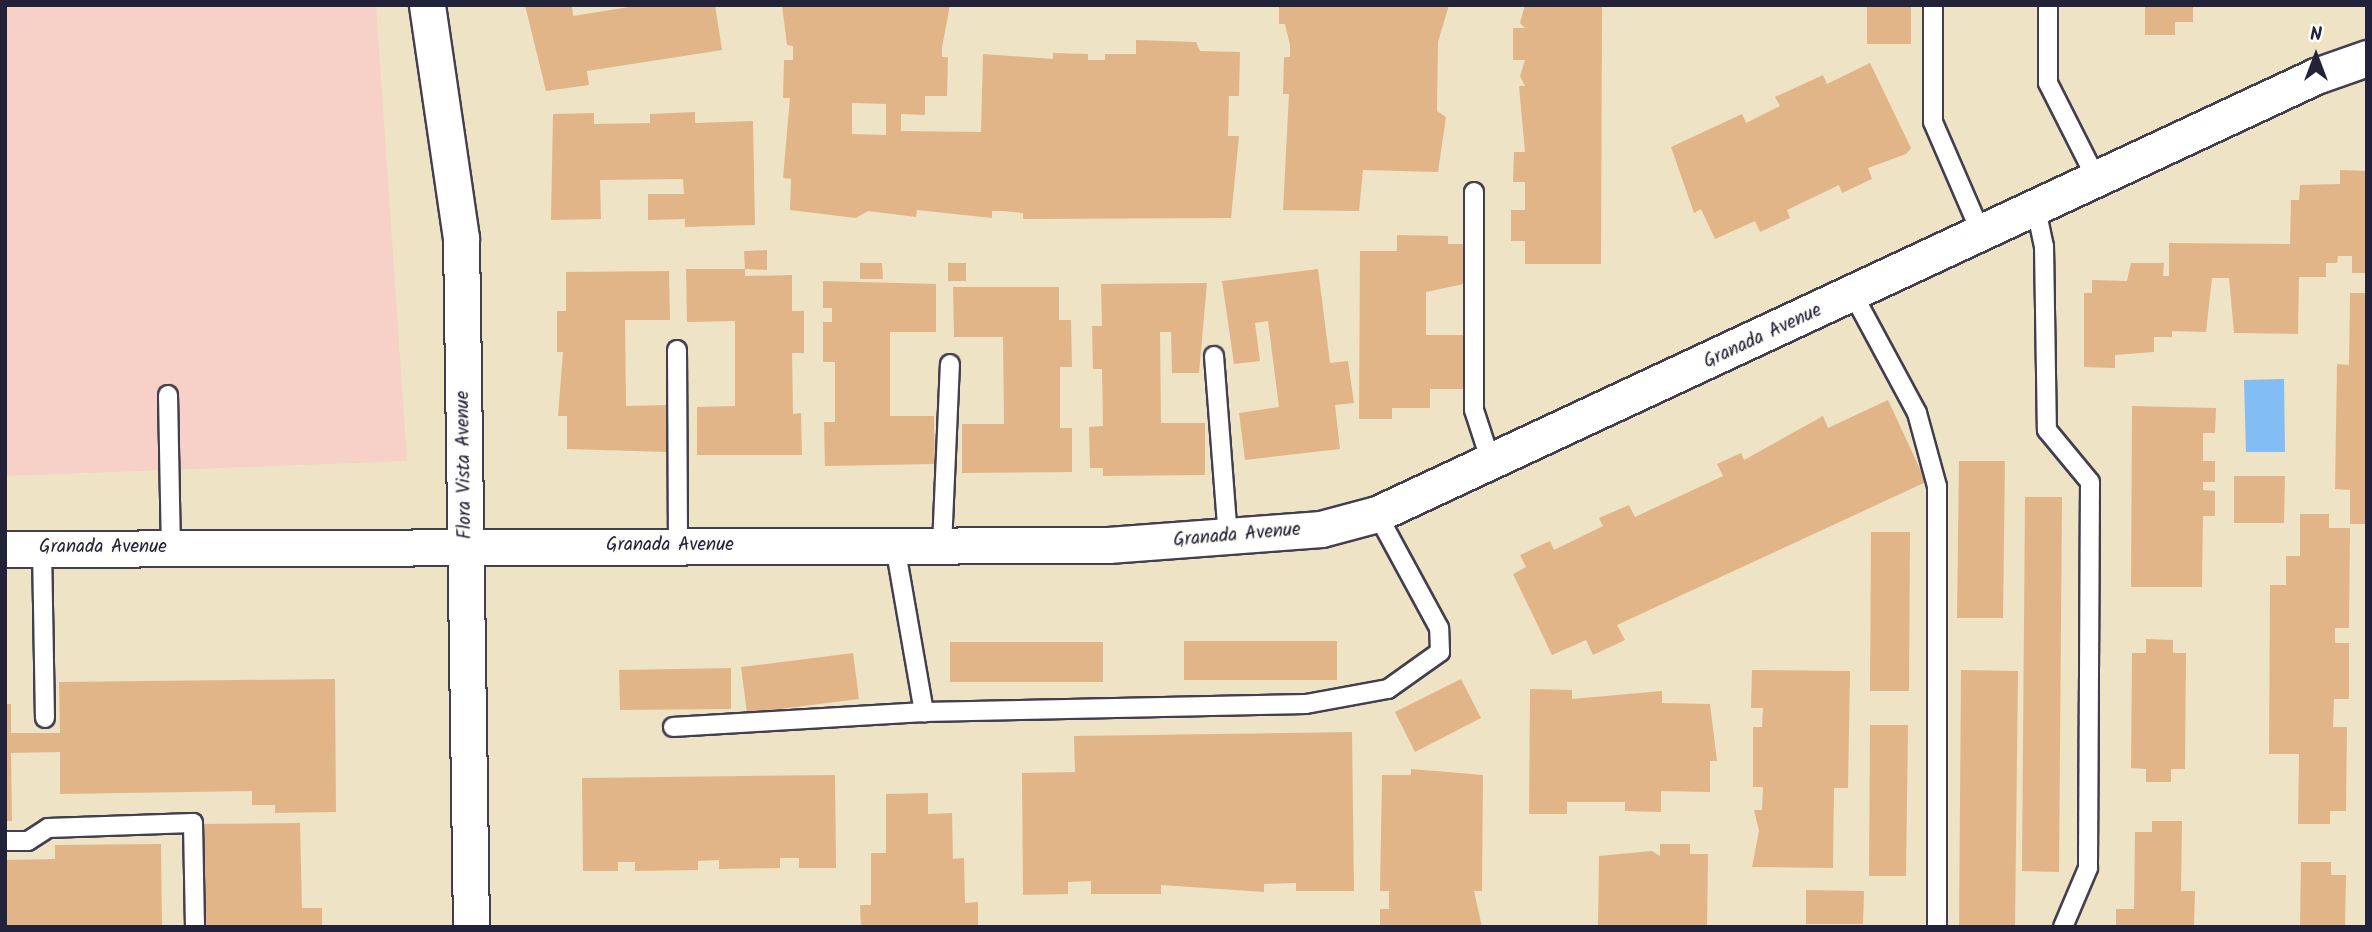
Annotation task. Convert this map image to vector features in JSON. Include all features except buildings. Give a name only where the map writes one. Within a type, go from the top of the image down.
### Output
[{"type":"street","name":"Flora Vista Avenue","points":[[427,5],[461,238],[471,927]]},
{"type":"street","name":"Granada Avenue","points":[[5,549],[942,546],[1228,539],[1321,529],[1377,514],[1854,296],[2097,180],[2367,58]]},
{"type":"lane","points":[[1933,5],[1933,122],[1982,235]]},
{"type":"lane","points":[[2048,5],[2048,83],[2097,180]]},
{"type":"lane","points":[[1474,192],[1474,410],[1491,462]]},
{"type":"lane","points":[[2036,209],[2044,246],[2047,430],[2090,482],[2088,868],[2063,927]]},
{"type":"lane","points":[[1854,296],[1917,413],[1937,486],[1937,927]]},
{"type":"lane","points":[[677,350],[678,546]]},
{"type":"lane","points":[[1214,356],[1228,539]]},
{"type":"lane","points":[[942,546],[950,364]]},
{"type":"lane","points":[[168,395],[171,547]]},
{"type":"lane","points":[[673,727],[924,712],[1306,704],[1388,689],[1440,652],[1439,628],[1377,514]]},
{"type":"lane","points":[[895,546],[924,712]]},
{"type":"lane","points":[[42,548],[45,718]]},
{"type":"lane","points":[[5,841],[28,841],[48,828],[193,822],[195,927]]},
{"type":"shaded area","points":[[5,5],[376,5],[407,461],[5,476]]},
{"type":"water","points":[[2284,379],[2285,452],[2246,452],[2244,380]]}]
